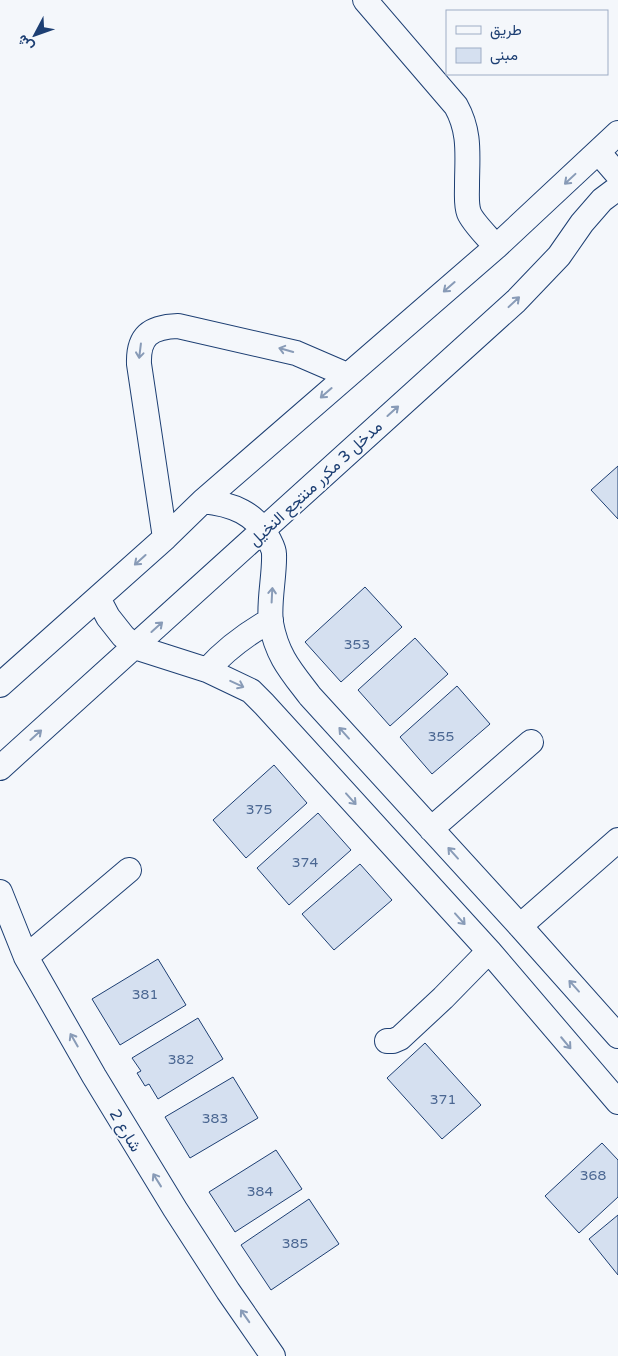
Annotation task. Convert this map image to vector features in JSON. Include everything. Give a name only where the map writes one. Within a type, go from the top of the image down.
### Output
[{"type":"street","points":[[365,0],[456,106],[466,128],[467,204],[470,215],[496,247]]},
{"type":"street","points":[[0,686],[165,538],[203,501],[496,247],[599,153],[618,133]]},
{"type":"street","points":[[599,153],[618,175]]},
{"type":"street","name":"مدخل 3 مكرر منتجع النخيل","points":[[0,768],[516,301],[558,256],[582,223],[602,200],[618,188]]},
{"type":"street","points":[[165,538],[139,364],[138,350],[142,340],[149,333],[163,326],[178,326],[296,353],[347,375]]},
{"type":"street","points":[[203,501],[221,503],[237,508],[252,518],[264,530],[275,551],[271,620],[277,646],[284,662],[310,696],[616,1029]]},
{"type":"street","points":[[98,598],[108,617],[123,636],[135,647],[207,670],[250,691],[264,704],[489,951],[618,1102]]},
{"type":"street","points":[[207,670],[235,642],[271,620]]},
{"type":"street","points":[[431,829],[531,742]]},
{"type":"street","points":[[520,926],[618,840]]},
{"type":"street","points":[[26,957],[129,870]]},
{"type":"street","name":"شارع 2","points":[[0,892],[26,957],[132,1139],[223,1283],[273,1356]]},
{"type":"street","points":[[387,1041],[400,1038],[489,951]]},
{"type":"building","points":[[618,466],[618,519],[591,490]]},
{"type":"building","points":[[365,587],[402,627],[341,682],[305,642]]},
{"type":"building","points":[[415,638],[448,674],[390,726],[358,690]]},
{"type":"building","points":[[457,686],[490,724],[432,774],[400,737]]},
{"type":"building","points":[[274,765],[307,803],[246,858],[213,820]]},
{"type":"building","points":[[318,813],[351,850],[289,905],[257,868]]},
{"type":"building","points":[[360,864],[392,900],[334,950],[302,914]]},
{"type":"building","points":[[158,959],[186,1005],[120,1045],[92,999]]},
{"type":"building","points":[[198,1018],[223,1059],[158,1099],[149,1084],[145,1086],[137,1073],[141,1071],[132,1058]]},
{"type":"building","points":[[425,1043],[481,1105],[442,1139],[387,1078]]},
{"type":"building","points":[[233,1077],[258,1118],[190,1158],[165,1117]]},
{"type":"building","points":[[602,1143],[618,1160],[618,1197],[579,1233],[545,1196]]},
{"type":"building","points":[[276,1150],[302,1189],[235,1232],[209,1192]]},
{"type":"building","points":[[309,1199],[339,1244],[271,1290],[241,1245]]},
{"type":"building","points":[[618,1215],[618,1275],[589,1239]]}]
